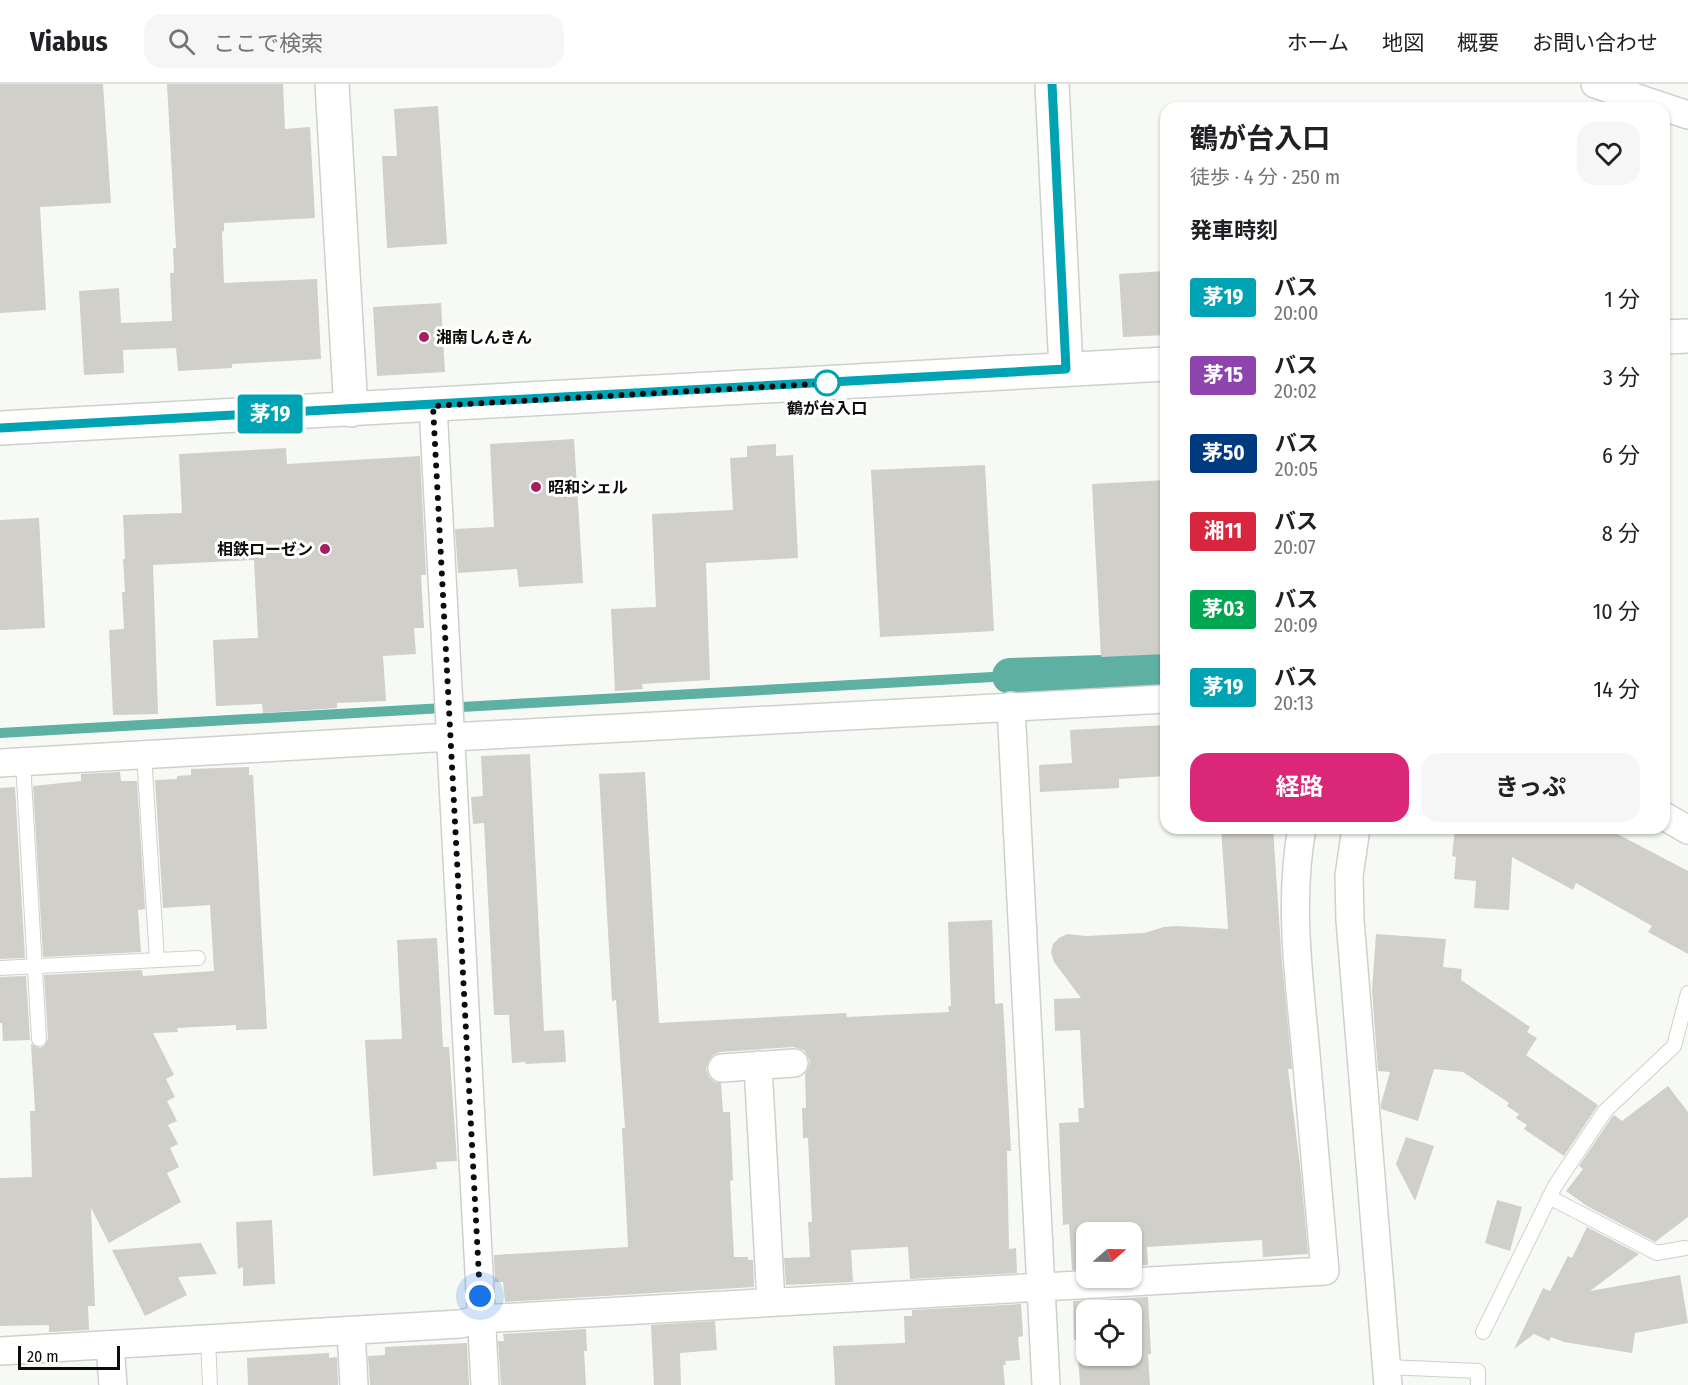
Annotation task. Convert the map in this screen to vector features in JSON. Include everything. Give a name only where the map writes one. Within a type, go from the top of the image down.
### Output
[{"type":"main road","points":[[332,84],[351,410]]},
{"type":"main road","points":[[1052,84],[1066,369]]},
{"type":"main road","points":[[1670,338],[1688,336]]},
{"type":"main road","points":[[0,428],[1160,364]]},
{"type":"street","points":[[1595,84],[1649,102]]},
{"type":"street","points":[[1670,109],[1688,115]]},
{"type":"street","points":[[433,406],[485,1385]]},
{"type":"street","points":[[12,763],[144,754],[450,724],[1160,699]]},
{"type":"street","points":[[1011,706],[1046,1385]]},
{"type":"street","points":[[1670,820],[1688,830]]},
{"type":"street","points":[[0,1351],[460,1324],[482,1319],[1041,1289],[1325,1271],[1300,992],[1296,914],[1297,857],[1301,834]]},
{"type":"street","points":[[1355,834],[1350,876],[1350,920],[1388,1376]]},
{"type":"street","points":[[722,1068],[794,1063]]},
{"type":"street","points":[[758,1065],[771,1302]]},
{"type":"street","points":[[351,1330],[354,1385]]},
{"type":"street","points":[[110,1345],[113,1385]]},
{"type":"lane","points":[[144,754],[157,960]]},
{"type":"lane","points":[[12,763],[35,966],[39,1039]]},
{"type":"lane","points":[[0,968],[198,958]]},
{"type":"lane","points":[[1483,1332],[1555,1186],[1605,1111],[1674,1046],[1688,993]]},
{"type":"lane","points":[[1550,1197],[1657,1253],[1685,1248]]},
{"type":"lane","points":[[208,1339],[210,1385]]},
{"type":"lane","points":[[1388,1376],[1478,1371],[1478,1385]]},
{"type":"building","points":[[0,84],[103,84],[111,203],[40,207],[46,310],[0,313]]},
{"type":"building","points":[[167,84],[283,84],[285,129],[310,127],[315,218],[224,223],[222,232],[224,283],[317,279],[321,359],[232,364],[232,368],[178,371],[176,348],[123,350],[124,373],[84,375],[79,291],[119,288],[121,323],[172,321],[170,273],[174,273],[173,248],[176,248]]},
{"type":"building","points":[[438,106],[447,244],[387,248],[382,156],[397,156],[394,109]]},
{"type":"building","points":[[1160,271],[1160,335],[1123,337],[1119,274]]},
{"type":"building","points":[[441,303],[445,372],[377,376],[373,307]]},
{"type":"building","points":[[574,439],[583,583],[519,587],[517,569],[458,573],[455,529],[494,527],[490,444]]},
{"type":"building","points":[[776,444],[776,456],[793,455],[798,558],[706,563],[710,680],[642,684],[643,689],[615,691],[611,609],[656,607],[652,514],[733,510],[730,458],[747,457],[747,446]]},
{"type":"building","points":[[286,448],[287,464],[420,456],[426,575],[421,575],[424,628],[414,628],[416,654],[383,656],[386,701],[337,703],[337,708],[263,713],[262,704],[216,706],[213,640],[258,638],[254,560],[153,565],[158,714],[113,715],[109,630],[124,629],[123,515],[182,513],[179,454]]},
{"type":"building","points":[[985,465],[994,631],[880,637],[871,470]]},
{"type":"building","points":[[1160,480],[1160,654],[1101,657],[1092,484]]},
{"type":"building","points":[[39,518],[45,628],[0,630],[0,520]]},
{"type":"building","points":[[1160,725],[1160,776],[1119,779],[1119,788],[1040,792],[1039,765],[1072,763],[1070,730]]},
{"type":"building","points":[[530,754],[544,1031],[564,1030],[566,1062],[512,1063],[509,1015],[494,1015],[484,823],[473,824],[471,797],[483,796],[481,756]]},
{"type":"building","points":[[249,767],[249,775],[253,775],[267,1029],[236,1030],[236,1025],[177,1028],[178,1032],[153,1033],[174,1075],[166,1079],[175,1097],[167,1101],[177,1121],[168,1125],[178,1144],[170,1148],[179,1167],[167,1173],[181,1202],[109,1243],[91,1208],[95,1306],[88,1306],[89,1330],[49,1332],[49,1325],[0,1326],[0,1178],[32,1177],[30,1111],[35,1111],[31,1044],[40,1048],[48,1039],[44,975],[142,970],[143,976],[214,971],[210,905],[163,908],[155,780],[177,779],[177,776],[191,775],[191,769]]},
{"type":"building","points":[[120,772],[121,781],[137,781],[145,909],[138,910],[141,952],[43,957],[33,786],[81,781],[81,774]]},
{"type":"building","points":[[645,772],[659,1023],[846,1013],[847,1017],[949,1012],[948,1006],[951,1006],[948,922],[992,920],[995,1004],[1003,1003],[1011,1151],[1007,1151],[1009,1249],[1016,1248],[1017,1273],[910,1279],[908,1247],[851,1250],[853,1282],[786,1285],[784,1258],[810,1257],[808,1222],[812,1222],[808,1138],[803,1138],[802,1108],[806,1108],[805,1074],[810,1061],[804,1050],[793,1047],[720,1052],[713,1055],[706,1069],[709,1077],[721,1083],[723,1112],[730,1112],[733,1180],[730,1181],[734,1257],[748,1257],[748,1260],[753,1260],[754,1287],[505,1302],[503,1282],[495,1282],[494,1255],[628,1247],[622,1128],[625,1128],[616,1000],[612,1001],[599,774]]},
{"type":"building","points":[[15,787],[25,958],[0,959],[0,788]]},
{"type":"building","points":[[1221,834],[1273,834],[1292,1069],[1288,1069],[1308,1254],[1263,1257],[1262,1240],[1147,1247],[1148,1265],[1142,1265],[1142,1222],[1076,1222],[1076,1270],[1072,1270],[1069,1224],[1063,1225],[1059,1123],[1079,1122],[1078,1108],[1084,1108],[1080,1030],[1055,1031],[1054,999],[1081,998],[1054,962],[1051,952],[1053,944],[1067,934],[1086,936],[1144,933],[1176,926],[1228,929]]},
{"type":"building","points":[[1454,834],[1617,834],[1688,871],[1688,954],[1648,932],[1652,926],[1576,883],[1573,890],[1512,857],[1509,910],[1474,908],[1476,881],[1454,879],[1456,857],[1452,856]]},
{"type":"building","points":[[1376,934],[1446,939],[1443,967],[1462,969],[1461,980],[1530,1027],[1527,1032],[1537,1038],[1526,1055],[1598,1105],[1564,1156],[1524,1129],[1527,1125],[1516,1118],[1519,1114],[1507,1106],[1509,1103],[1463,1072],[1434,1069],[1418,1121],[1381,1109],[1390,1072],[1378,1071],[1372,990]]},
{"type":"building","points":[[437,938],[443,1047],[449,1047],[457,1161],[436,1162],[437,1169],[373,1176],[365,1040],[402,1039],[397,940]]},
{"type":"building","points":[[26,976],[30,1040],[3,1041],[2,1023],[0,1023],[0,977]]},
{"type":"building","points":[[1668,1086],[1688,1112],[1688,1217],[1655,1242],[1587,1206],[1566,1191],[1583,1169],[1579,1166],[1612,1117],[1614,1115],[1622,1121]]},
{"type":"building","points":[[1406,1137],[1434,1146],[1415,1201],[1396,1164]]},
{"type":"building","points":[[1497,1200],[1522,1207],[1510,1251],[1485,1243]]},
{"type":"building","points":[[272,1220],[275,1284],[243,1286],[243,1267],[238,1269],[236,1222]]},
{"type":"building","points":[[1587,1227],[1639,1254],[1590,1291],[1680,1275],[1688,1323],[1635,1333],[1632,1353],[1564,1342],[1551,1337],[1549,1341],[1534,1334],[1514,1349],[1543,1288],[1550,1291],[1568,1256],[1572,1258]]},
{"type":"building","points":[[201,1243],[217,1274],[178,1277],[187,1295],[145,1316],[112,1250]]},
{"type":"building","points":[[1148,1297],[1150,1385],[1080,1385],[1079,1366],[1142,1366],[1142,1300],[1092,1300]]},
{"type":"building","points":[[1073,1301],[1076,1301],[1076,1340],[1074,1340]]},
{"type":"building","points":[[1021,1304],[1023,1336],[1018,1337],[1020,1360],[1005,1361],[1006,1365],[1003,1365],[1005,1385],[835,1385],[833,1346],[905,1343],[904,1316],[912,1316],[912,1310]]},
{"type":"building","points":[[715,1321],[717,1350],[680,1353],[681,1385],[654,1385],[651,1325]]},
{"type":"building","points":[[586,1329],[587,1351],[584,1351],[586,1385],[501,1385],[498,1341],[504,1341],[503,1334]]},
{"type":"building","points":[[467,1343],[469,1385],[370,1385],[368,1356],[385,1355],[385,1347]]},
{"type":"building","points":[[329,1353],[329,1358],[337,1357],[338,1385],[248,1385],[247,1358]]},
{"type":"waterway","points":[[1010,676],[1160,671]]},
{"type":"waterway","points":[[0,733],[1010,676]]},
{"type":"bus line","name":"茅19","points":[[0,428],[412,407],[1066,369],[1052,84]]},
{"type":"place","name":"湘南しんきん","points":[[424,337]]},
{"type":"place","name":"鶴が台入口","points":[[827,383]]},
{"type":"place","name":"昭和シェル","points":[[536,487]]},
{"type":"place","name":"相鉄ローゼン","points":[[325,549]]},
{"type":"route","points":[[480,1296],[433,406],[831,383],[827,383]]}]
